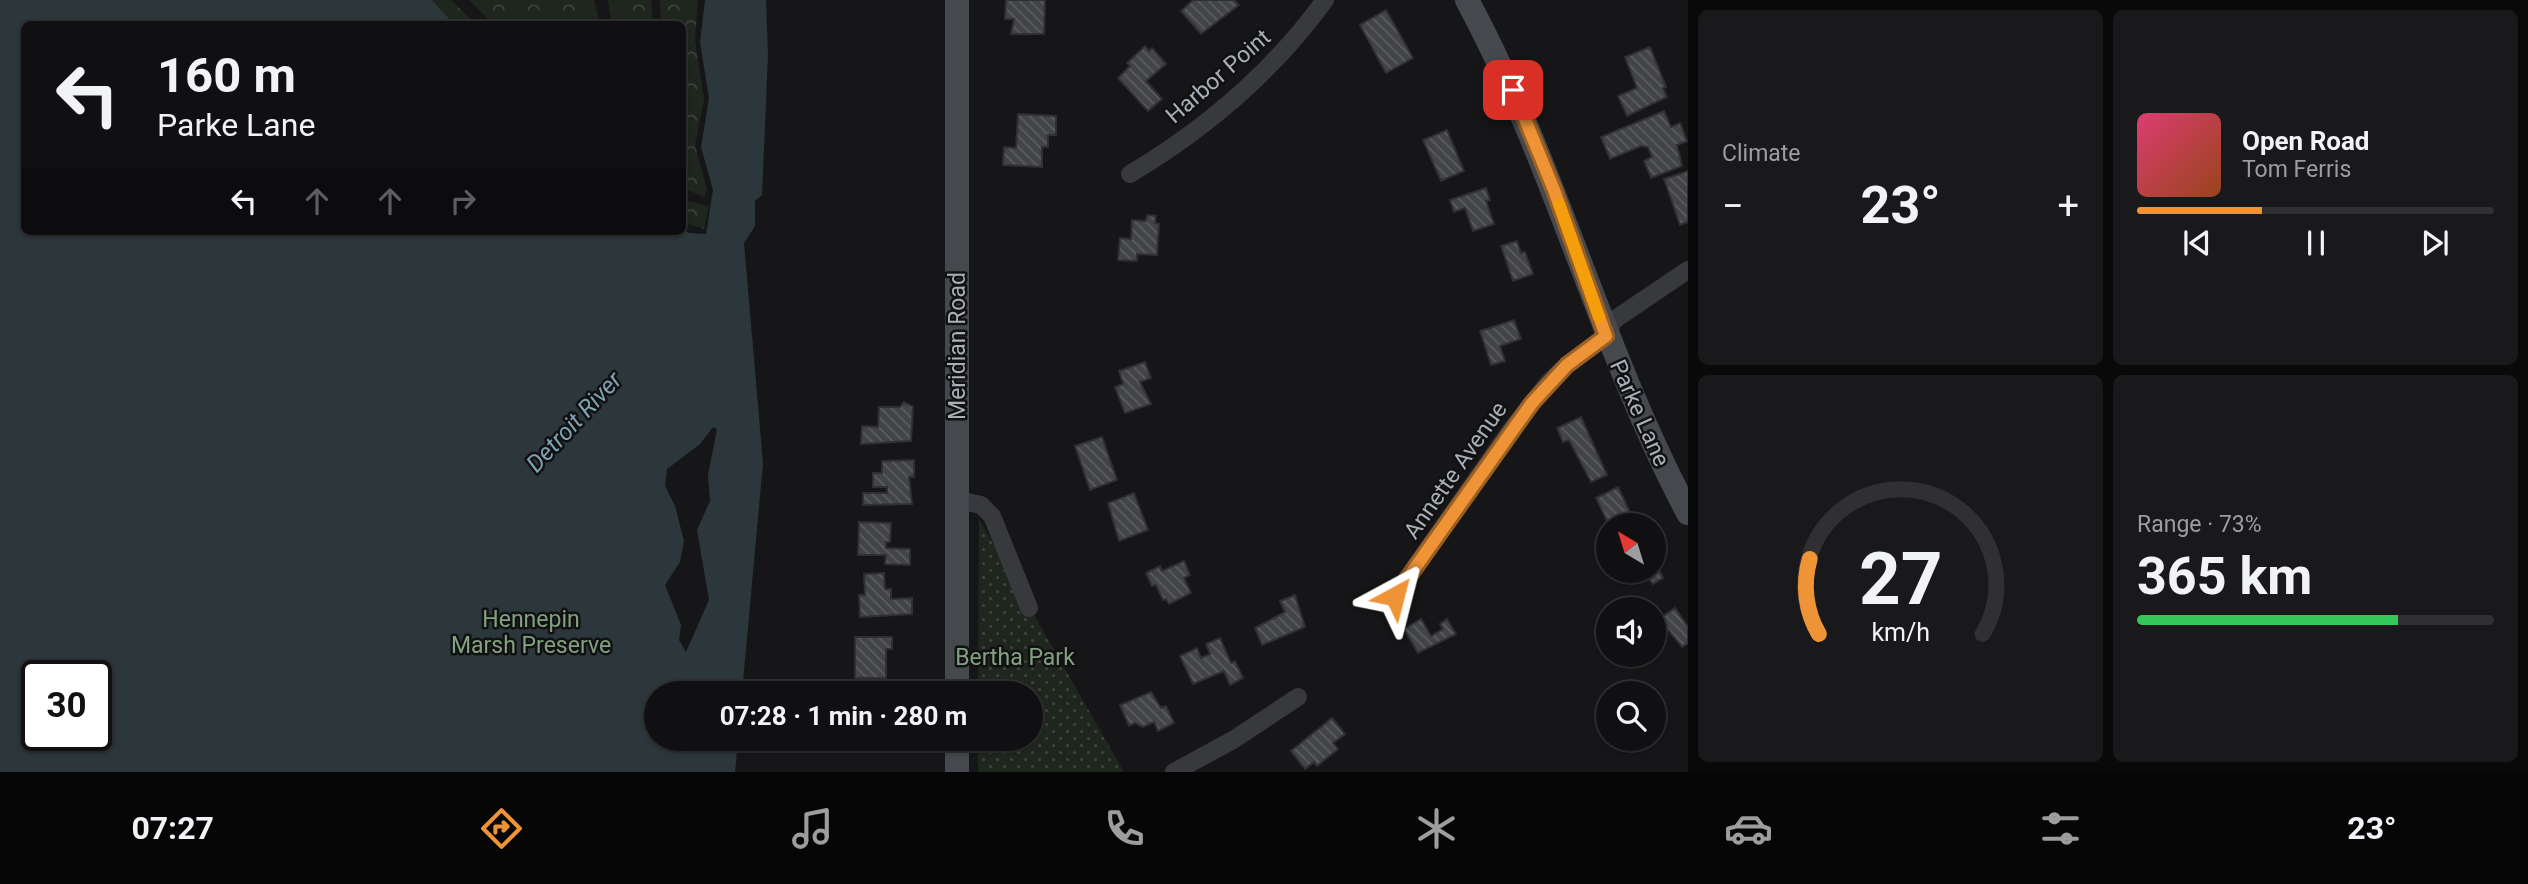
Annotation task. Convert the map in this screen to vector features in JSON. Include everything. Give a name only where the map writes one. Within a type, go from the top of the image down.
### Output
[{"type":"street","name":"Meridian Road","points":[[957,0],[957,681]]},
{"type":"street","name":"Harbor Point","points":[[1130,174],[1173,148],[1241,94],[1288,48],[1325,0]]},
{"type":"street","name":"Parke Lane","points":[[1467,0],[1513,90],[1554,190],[1606,336],[1638,412],[1688,513]]},
{"type":"street","name":"Annette Avenue","points":[[1395,596],[1532,403],[1567,365],[1606,336],[1614,320],[1688,271]]},
{"type":"street","points":[[958,500],[981,505],[992,516],[1029,608]]},
{"type":"street","points":[[1174,772],[1233,740],[1298,698]]},
{"type":"street","points":[[957,751],[957,772]]},
{"type":"green space","points":[[432,0],[451,0],[473,21],[451,21]]},
{"type":"green space","points":[[469,0],[594,0],[599,21],[490,21]]},
{"type":"green space","points":[[608,0],[651,0],[653,21],[612,21]]},
{"type":"green space","points":[[660,0],[698,0],[695,40],[704,99],[695,146],[707,189],[704,197],[686,189],[686,21],[661,21]]},
{"type":"green space","points":[[686,201],[709,206],[704,229],[686,223]]},
{"type":"green space","name":"Bertha Park","points":[[979,519],[1124,772],[978,772],[978,751],[1043,751],[1043,681],[978,681]]},
{"type":"water","name":"Detroit River","points":[[0,0],[432,0],[451,21],[21,21],[21,235],[686,235],[686,231],[706,234],[713,190],[701,147],[709,98],[700,42],[705,0],[766,0],[768,54],[762,195],[755,201],[755,226],[744,243],[763,463],[743,681],[644,681],[644,751],[737,751],[735,772],[0,772]],"holes":[[[713,427],[717,429],[708,475],[710,501],[697,530],[709,600],[686,652],[679,640],[681,625],[665,585],[680,562],[684,541],[675,506],[665,486],[667,469],[700,444]]]},
{"type":"building","points":[[1006,0],[1045,0],[1044,34],[1011,34],[1014,19],[1005,19]]},
{"type":"building","points":[[1193,0],[1234,0],[1239,5],[1201,34],[1181,11]]},
{"type":"building","points":[[1386,10],[1413,58],[1386,73],[1360,25]]},
{"type":"building","points":[[1145,46],[1149,51],[1152,48],[1166,64],[1146,81],[1162,99],[1148,111],[1118,78],[1130,66],[1127,63]]},
{"type":"building","points":[[1650,47],[1666,87],[1663,88],[1667,97],[1627,116],[1618,96],[1637,88],[1625,57]]},
{"type":"building","points":[[1664,111],[1671,127],[1680,123],[1687,141],[1677,145],[1682,166],[1651,178],[1644,161],[1652,157],[1648,147],[1641,146],[1610,159],[1601,137]]},
{"type":"building","points":[[1018,114],[1056,116],[1056,135],[1048,135],[1048,147],[1042,147],[1042,167],[1003,165],[1004,147],[1016,148]]},
{"type":"building","points":[[1447,130],[1464,171],[1441,181],[1423,140]]},
{"type":"building","points":[[1688,171],[1688,222],[1680,225],[1664,179]]},
{"type":"building","points":[[1486,188],[1490,200],[1486,201],[1494,224],[1473,231],[1465,208],[1454,212],[1450,200]]},
{"type":"building","points":[[1147,215],[1156,216],[1155,223],[1159,224],[1157,255],[1137,254],[1137,261],[1118,260],[1120,238],[1131,239],[1132,220],[1146,221]]},
{"type":"building","points":[[1517,241],[1521,253],[1525,252],[1533,274],[1513,281],[1501,246]]},
{"type":"building","points":[[1514,320],[1521,339],[1500,346],[1505,361],[1491,365],[1480,331]]},
{"type":"building","points":[[1145,362],[1151,378],[1140,382],[1151,404],[1125,413],[1115,387],[1123,384],[1119,371]]},
{"type":"building","points":[[904,402],[913,407],[911,441],[861,444],[862,426],[878,427],[879,407],[900,407]]},
{"type":"building","points":[[1581,417],[1607,475],[1591,482],[1569,440],[1563,442],[1557,428]]},
{"type":"building","points":[[1102,437],[1117,480],[1090,490],[1075,446]]},
{"type":"building","points":[[914,460],[914,477],[909,477],[912,504],[863,505],[863,493],[887,493],[887,487],[873,487],[873,473],[882,473],[882,461]]},
{"type":"building","points":[[1618,487],[1630,513],[1603,513],[1596,498]]},
{"type":"building","points":[[1134,493],[1148,530],[1119,541],[1108,503]]},
{"type":"building","points":[[859,522],[891,523],[890,542],[886,542],[886,548],[910,549],[910,565],[885,564],[886,555],[858,555]]},
{"type":"building","points":[[1184,561],[1190,575],[1184,578],[1191,593],[1169,604],[1166,599],[1163,600],[1156,585],[1152,586],[1146,573],[1160,566],[1162,571]]},
{"type":"building","points":[[884,573],[885,589],[891,589],[891,599],[912,598],[912,614],[860,617],[859,595],[865,595],[864,574]]},
{"type":"building","points":[[1295,595],[1305,627],[1262,645],[1255,628],[1285,612],[1280,601]]},
{"type":"building","points":[[1675,608],[1688,627],[1688,643],[1682,647],[1666,628],[1666,614]]},
{"type":"building","points":[[1421,619],[1431,636],[1443,629],[1440,624],[1447,619],[1456,634],[1418,653],[1404,629]]},
{"type":"building","points":[[855,637],[892,637],[892,649],[886,649],[886,678],[855,678]]},
{"type":"building","points":[[1220,638],[1231,663],[1235,661],[1243,678],[1230,685],[1224,671],[1193,684],[1180,656],[1197,648],[1201,658],[1210,654],[1206,644]]},
{"type":"building","points":[[1151,692],[1161,708],[1166,706],[1174,723],[1158,731],[1154,722],[1143,727],[1135,723],[1129,726],[1120,705]]},
{"type":"building","points":[[1332,718],[1345,734],[1333,743],[1338,749],[1317,766],[1314,762],[1305,769],[1291,751]]},
{"type":"slow traffic","points":[[1559,204],[1599,317]]},
{"type":"route","points":[[1395,596],[1411,577],[1511,430],[1548,383],[1586,349],[1606,336],[1554,190],[1513,90]]},
{"type":"park label","name":"Hennepin Marsh Preserve","points":[[531,632]]}]
